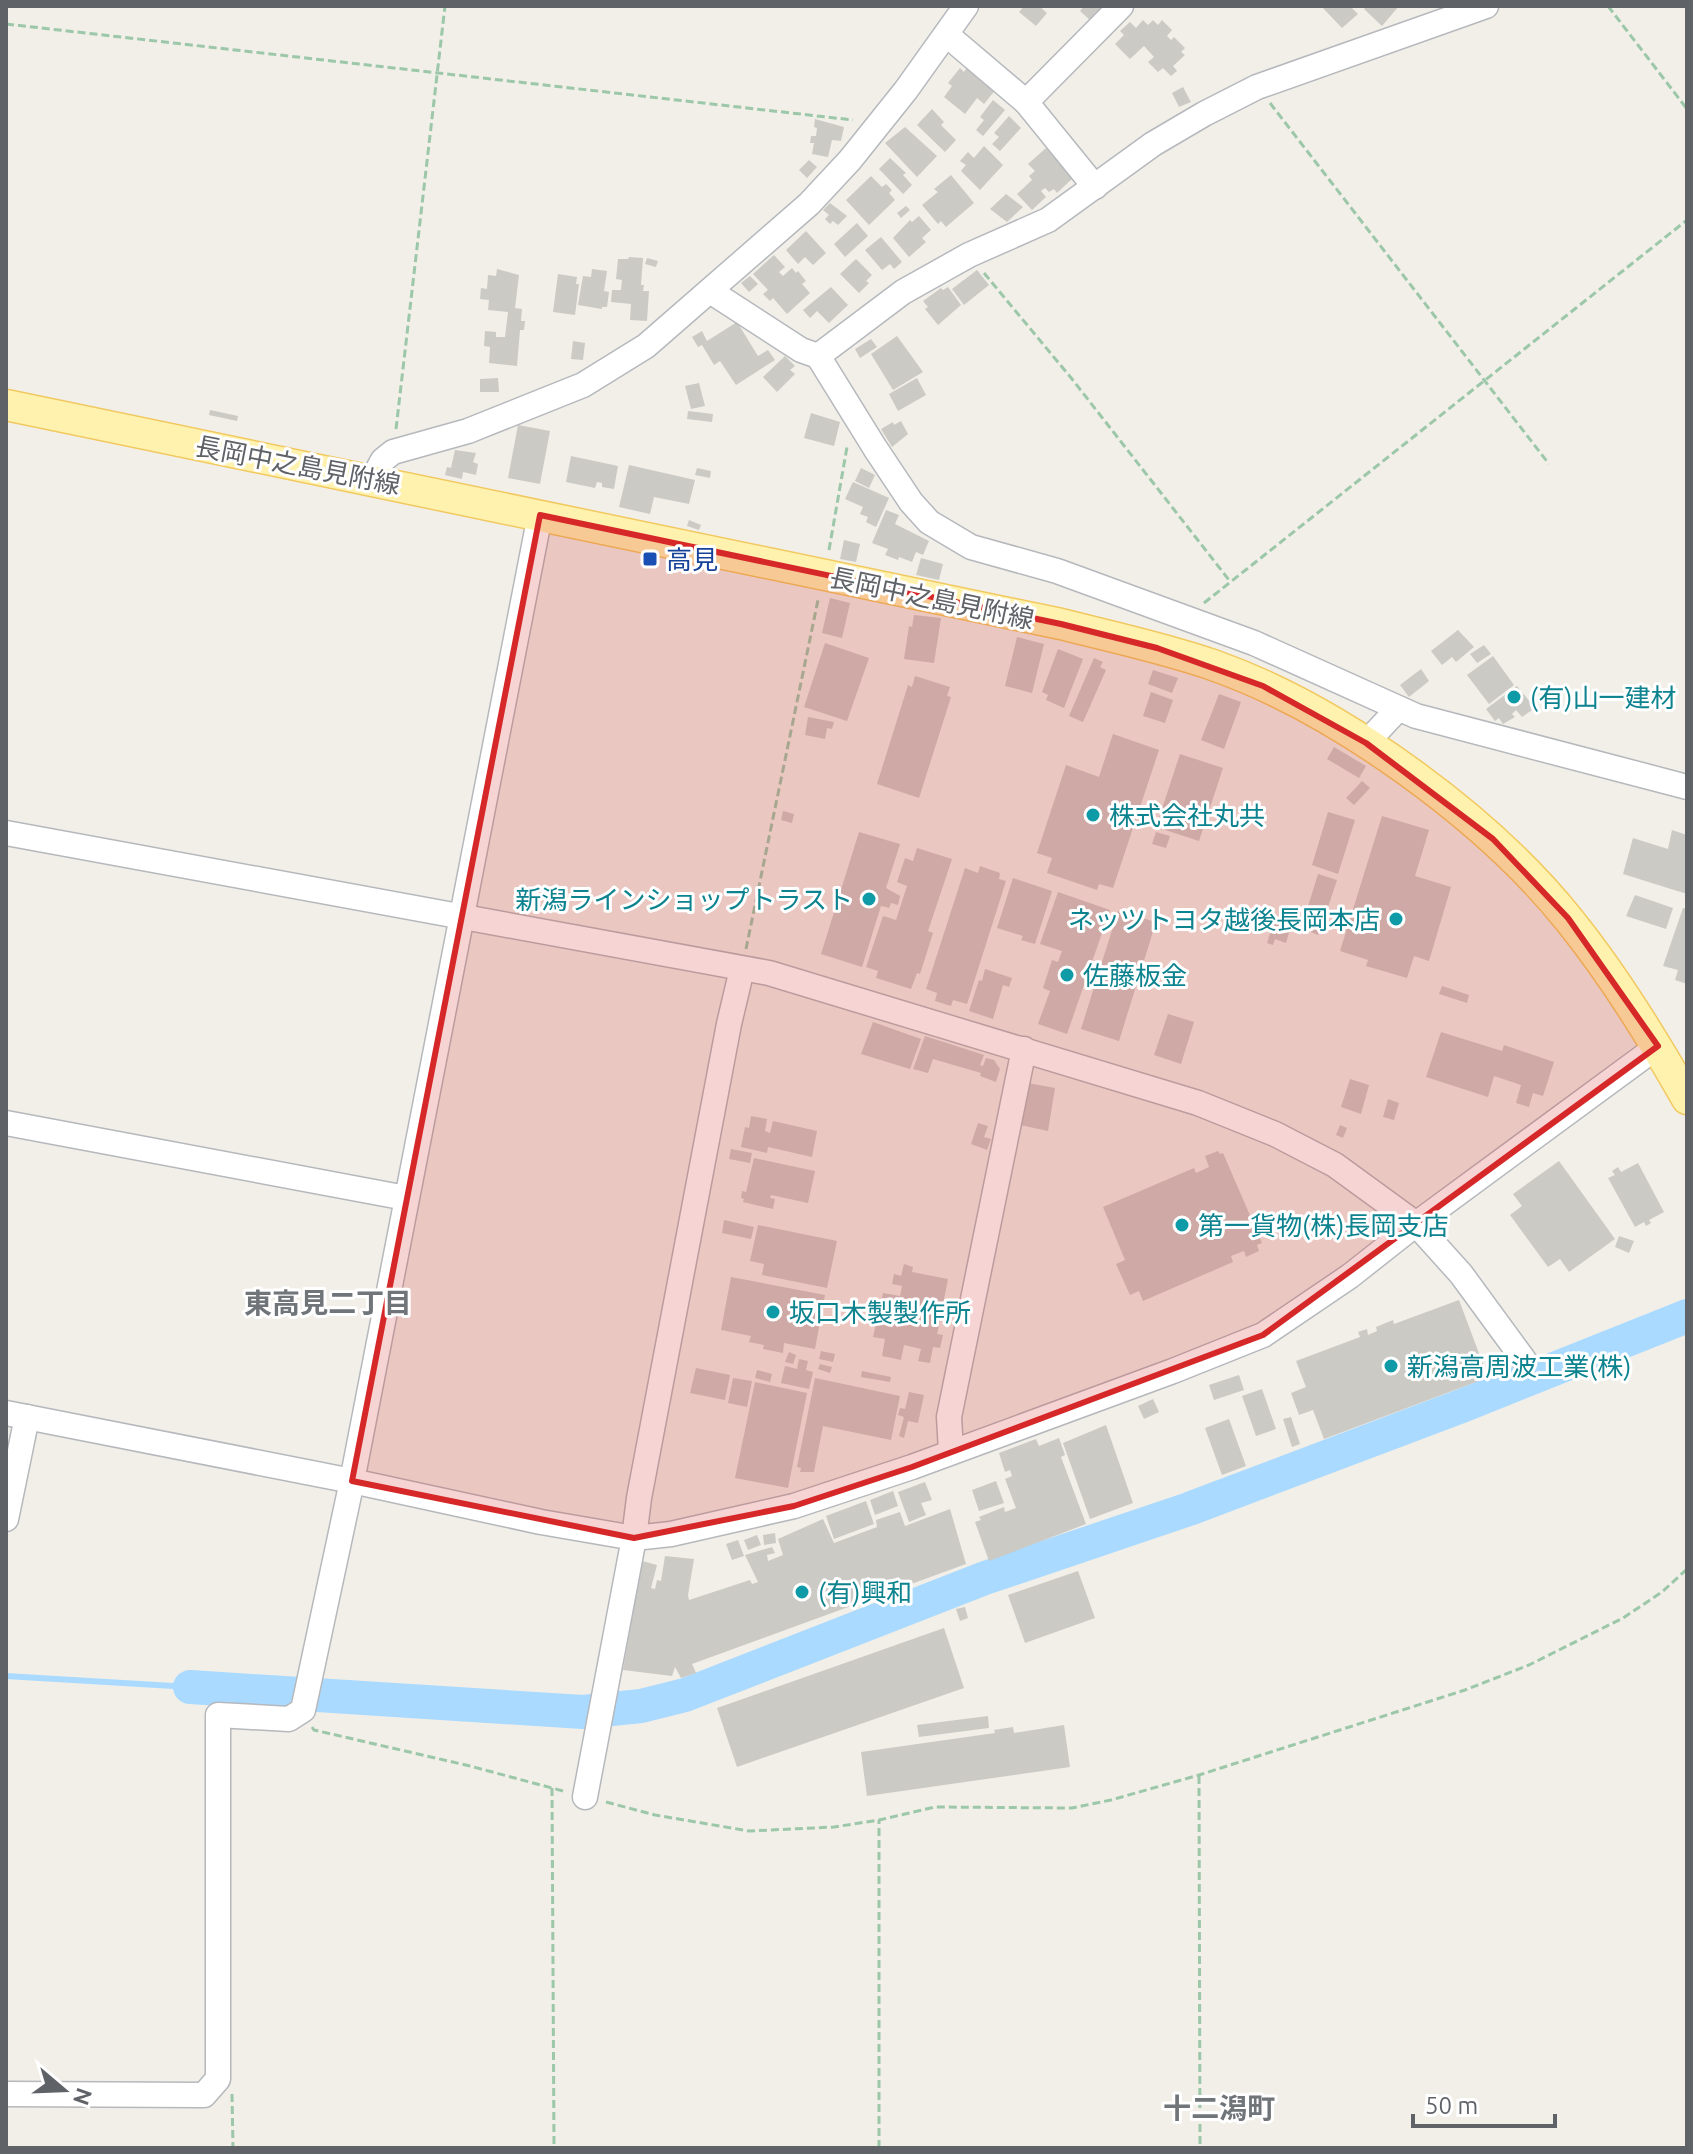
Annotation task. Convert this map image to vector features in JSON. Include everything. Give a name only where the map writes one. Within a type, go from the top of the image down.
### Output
[{"type":"main road","name":"長岡中之島見附線","points":[[6,405],[1061,624],[1186,657],[1263,686],[1328,719],[1366,743],[1410,773],[1493,839],[1568,918],[1615,979],[1658,1046],[1687,1099]]},
{"type":"street","points":[[372,480],[383,460],[393,452],[468,431],[583,385],[646,346],[809,204],[880,122],[966,6]]},
{"type":"street","points":[[1026,102],[1121,6]]},
{"type":"street","points":[[818,356],[903,292],[969,255],[1048,220],[1153,144],[1257,87],[1486,6]]},
{"type":"street","points":[[947,35],[1026,102],[1095,187]]},
{"type":"street","points":[[710,291],[801,350],[818,356],[911,502],[929,522],[971,547],[1057,571],[1254,643],[1416,716],[1687,787]]},
{"type":"street","points":[[6,2094],[204,2095],[218,2079],[218,1715],[289,1719],[303,1710],[352,1481],[540,515]]},
{"type":"street","points":[[1366,743],[1398,709]]},
{"type":"street","points":[[6,833],[769,973],[1198,1103],[1275,1134],[1335,1165],[1416,1224],[1461,1274],[1524,1360]]},
{"type":"street","points":[[585,1797],[634,1538],[641,1484],[742,969]]},
{"type":"street","points":[[6,1519],[16,1415],[352,1481],[541,1522],[634,1538],[671,1534],[794,1506],[912,1467],[1263,1335],[1350,1276],[1658,1046]]},
{"type":"street","points":[[951,1451],[949,1417],[1024,1049]]},
{"type":"street","points":[[6,1123],[406,1198]]},
{"type":"path","points":[[393,452],[445,6]]},
{"type":"path","points":[[1608,6],[1687,109]]},
{"type":"path","points":[[6,24],[880,122]]},
{"type":"path","points":[[1257,87],[1549,464]]},
{"type":"path","points":[[1188,618],[1230,581],[1687,220]]},
{"type":"path","points":[[969,255],[1072,379],[1230,581]]},
{"type":"path","points":[[742,969],[824,575],[849,433],[860,425]]},
{"type":"path","points":[[303,1710],[314,1730],[470,1766],[655,1815],[749,1831],[834,1827],[935,1807],[1072,1808],[1199,1775],[1465,1690],[1529,1665],[1623,1618],[1662,1592],[1687,1569]]},
{"type":"path","points":[[1199,1775],[1200,2148]]},
{"type":"path","points":[[552,1788],[554,2148]]},
{"type":"path","points":[[879,1820],[879,2148]]},
{"type":"highlighted area","points":[[540,515],[1061,624],[1157,648],[1263,686],[1366,743],[1493,839],[1568,918],[1658,1046],[1263,1335],[912,1467],[794,1506],[634,1538],[352,1481]]},
{"type":"building","points":[[1024,6],[1039,6],[1047,13],[1036,26],[1019,12]]},
{"type":"building","points":[[1084,6],[1103,6],[1091,21],[1080,11]]},
{"type":"building","points":[[1321,6],[1350,6],[1358,14],[1342,28]]},
{"type":"building","points":[[1367,6],[1399,6],[1382,26],[1364,9]]},
{"type":"building","points":[[1143,20],[1148,25],[1153,20],[1158,25],[1162,20],[1172,30],[1167,36],[1171,40],[1174,37],[1185,48],[1181,52],[1185,55],[1173,66],[1177,71],[1171,76],[1163,68],[1158,72],[1148,62],[1154,57],[1144,46],[1130,59],[1115,44],[1124,35],[1120,31],[1130,22],[1136,28]]},
{"type":"building","points":[[968,66],[997,88],[984,104],[977,98],[965,114],[944,97],[952,86],[948,83],[960,68],[964,72]]},
{"type":"building","points":[[1183,87],[1191,102],[1179,107],[1172,93]]},
{"type":"building","points":[[993,100],[1005,110],[983,136],[976,130],[984,120],[980,117]]},
{"type":"building","points":[[932,109],[944,122],[941,125],[956,140],[945,152],[917,125]]},
{"type":"building","points":[[1009,116],[1021,128],[1000,151],[992,144],[999,137],[994,133]]},
{"type":"building","points":[[815,119],[844,127],[841,141],[832,140],[828,157],[812,154],[814,143],[810,143],[811,136],[816,136]]},
{"type":"building","points":[[905,127],[937,156],[917,177],[885,143]]},
{"type":"building","points":[[984,146],[1003,165],[980,190],[961,171],[966,165],[960,161],[968,152],[974,158]]},
{"type":"building","points":[[1046,148],[1073,178],[1057,193],[1054,189],[1041,191],[1046,197],[1032,210],[1017,194],[1032,180],[1029,176],[1035,171],[1028,164]]},
{"type":"building","points":[[890,158],[906,173],[903,175],[912,185],[903,194],[879,169]]},
{"type":"building","points":[[809,160],[817,167],[807,178],[799,170]]},
{"type":"building","points":[[951,175],[974,203],[946,227],[941,221],[938,224],[922,205],[938,192],[934,189]]},
{"type":"building","points":[[871,176],[882,187],[886,184],[892,190],[889,193],[895,200],[869,225],[846,200]]},
{"type":"building","points":[[1006,194],[1023,207],[1007,222],[990,209]]},
{"type":"building","points":[[830,203],[847,216],[838,225],[833,221],[830,224],[825,219],[829,215],[823,210]]},
{"type":"building","points":[[906,206],[910,210],[901,218],[897,213]]},
{"type":"building","points":[[919,216],[931,230],[922,238],[926,242],[909,257],[893,238],[910,220],[912,222]]},
{"type":"building","points":[[857,223],[868,236],[845,257],[834,244]]},
{"type":"building","points":[[806,231],[826,253],[813,265],[805,257],[798,264],[786,250]]},
{"type":"building","points":[[881,237],[902,262],[894,269],[890,264],[882,270],[865,250]]},
{"type":"building","points":[[774,255],[785,267],[779,272],[783,276],[792,268],[796,273],[798,271],[806,281],[802,284],[810,293],[787,314],[773,298],[770,301],[763,294],[768,290],[753,274]]},
{"type":"building","points":[[643,258],[641,285],[644,285],[643,291],[649,291],[647,321],[630,320],[631,304],[611,302],[612,290],[621,290],[622,280],[616,279],[618,259]]},
{"type":"building","points":[[647,258],[658,261],[656,267],[645,264]]},
{"type":"building","points":[[856,259],[872,275],[859,293],[840,274]]},
{"type":"building","points":[[497,269],[519,275],[515,308],[522,309],[521,321],[525,321],[524,330],[520,330],[517,366],[489,363],[490,347],[484,346],[485,331],[496,332],[496,337],[505,337],[508,312],[488,310],[489,300],[480,299],[481,288],[487,289],[488,275],[496,276]]},
{"type":"building","points":[[592,269],[607,271],[604,291],[609,292],[607,307],[602,309],[578,305],[583,276],[591,277]]},
{"type":"building","points":[[977,270],[989,285],[964,305],[952,289]]},
{"type":"building","points":[[558,274],[577,277],[575,315],[553,312]]},
{"type":"building","points":[[750,276],[758,284],[749,292],[741,283]]},
{"type":"building","points":[[831,287],[848,305],[829,323],[817,311],[810,318],[803,310]]},
{"type":"building","points":[[948,287],[961,305],[938,325],[925,309],[928,307],[923,301],[941,288]]},
{"type":"building","points":[[737,322],[758,356],[768,350],[775,360],[736,385],[720,361],[714,365],[702,345],[698,347],[692,337],[702,331],[707,341]]},
{"type":"building","points":[[897,336],[923,372],[893,390],[871,354]]},
{"type":"building","points":[[871,339],[877,347],[860,358],[855,349]]},
{"type":"building","points":[[573,341],[585,343],[583,360],[571,359]]},
{"type":"building","points":[[785,356],[795,366],[790,370],[795,374],[777,392],[763,377]]},
{"type":"building","points":[[498,378],[499,392],[480,392],[480,379]]},
{"type":"building","points":[[917,378],[926,395],[898,411],[889,394]]},
{"type":"building","points":[[699,383],[705,406],[691,409],[685,386]]},
{"type":"building","points":[[210,410],[238,416],[237,421],[209,415]]},
{"type":"building","points":[[688,411],[713,414],[712,422],[687,419]]},
{"type":"building","points":[[811,413],[840,422],[834,446],[804,438]]},
{"type":"building","points":[[901,421],[908,434],[892,447],[881,429]]},
{"type":"building","points":[[518,425],[550,431],[540,484],[508,478]]},
{"type":"building","points":[[455,450],[476,453],[473,462],[478,464],[476,475],[463,472],[462,479],[445,475],[447,467],[451,468]]},
{"type":"building","points":[[571,456],[618,466],[614,489],[602,487],[602,483],[597,482],[595,488],[566,482]]},
{"type":"building","points":[[629,465],[695,480],[689,504],[654,497],[650,514],[619,507]]},
{"type":"building","points":[[697,468],[711,471],[710,478],[695,475]]},
{"type":"building","points":[[861,468],[875,475],[869,488],[855,481]]},
{"type":"building","points":[[853,482],[889,498],[876,527],[866,522],[868,517],[860,514],[863,507],[845,499]]},
{"type":"building","points":[[886,510],[899,515],[895,524],[929,541],[923,555],[916,552],[912,562],[899,557],[898,560],[885,555],[888,549],[872,543]]},
{"type":"building","points":[[689,520],[701,525],[699,530],[687,526]]},
{"type":"building","points":[[844,540],[860,544],[856,562],[840,559]]},
{"type":"building","points":[[921,558],[943,564],[939,580],[916,575]]},
{"type":"building","points":[[830,598],[850,603],[842,638],[822,633]]},
{"type":"building","points":[[914,615],[941,618],[934,663],[904,659],[909,626],[912,627]]},
{"type":"building","points":[[1458,630],[1474,647],[1456,662],[1452,657],[1442,665],[1431,651]]},
{"type":"building","points":[[1017,637],[1044,644],[1032,693],[1005,686]]},
{"type":"building","points":[[825,643],[869,658],[847,721],[804,707]]},
{"type":"building","points":[[1484,645],[1491,654],[1477,663],[1470,654]]},
{"type":"building","points":[[1058,649],[1083,659],[1064,708],[1046,700],[1048,695],[1042,692]]},
{"type":"building","points":[[1493,656],[1514,685],[1489,704],[1467,675]]},
{"type":"building","points":[[1094,658],[1103,662],[1100,667],[1106,670],[1083,722],[1069,716]]},
{"type":"building","points":[[1421,669],[1429,681],[1409,697],[1400,685]]},
{"type":"building","points":[[1153,670],[1178,678],[1172,693],[1148,684]]},
{"type":"building","points":[[915,676],[950,687],[947,696],[951,697],[919,798],[877,784],[908,685],[912,687]]},
{"type":"building","name":"(有)山一建材","points":[[1517,686],[1535,708],[1522,717],[1516,710],[1512,714],[1515,717],[1503,724],[1499,718],[1495,721],[1486,709]]},
{"type":"building","points":[[1151,692],[1173,700],[1165,723],[1143,716]]},
{"type":"building","points":[[1219,694],[1241,702],[1224,749],[1201,740]]},
{"type":"building","points":[[808,717],[834,722],[832,729],[827,728],[825,739],[805,735]]},
{"type":"building","name":"株式会社丸共","points":[[1113,734],[1159,750],[1113,888],[1099,884],[1097,890],[1047,873],[1052,858],[1037,853],[1066,765],[1099,777]]},
{"type":"building","points":[[1334,747],[1366,766],[1359,778],[1327,759]]},
{"type":"building","points":[[1180,754],[1223,768],[1199,841],[1156,827]]},
{"type":"building","points":[[1362,781],[1370,788],[1354,805],[1346,798]]},
{"type":"building","points":[[783,811],[794,814],[792,823],[781,820]]},
{"type":"building","points":[[1328,812],[1355,820],[1338,874],[1312,865]]},
{"type":"building","name":"ネッツトヨタ越後長岡本店","points":[[1382,816],[1429,830],[1415,876],[1451,887],[1429,961],[1414,956],[1407,978],[1366,966],[1368,960],[1340,951]]},
{"type":"building","points":[[1672,830],[1687,835],[1687,894],[1623,874],[1633,838],[1668,849]]},
{"type":"building","name":"新潟ラインショップトラスト","points":[[859,832],[900,844],[886,888],[900,896],[898,905],[891,903],[889,908],[881,906],[862,967],[821,954]]},
{"type":"building","points":[[1156,832],[1170,836],[1166,848],[1152,844]]},
{"type":"building","points":[[917,848],[952,859],[928,931],[933,933],[920,974],[917,973],[911,989],[876,978],[878,971],[866,967],[883,916],[896,920],[907,886],[897,882],[905,858],[913,861]]},
{"type":"building","points":[[980,866],[1000,873],[999,879],[1006,881],[967,1004],[953,1000],[951,1006],[935,1001],[937,993],[926,989],[965,868],[978,873]]},
{"type":"building","points":[[1318,874],[1337,880],[1323,922],[1305,916]]},
{"type":"building","points":[[1013,878],[1052,891],[1035,944],[1021,940],[1023,936],[997,928]]},
{"type":"building","name":"佐藤板金","points":[[1058,892],[1110,910],[1067,1034],[1038,1024],[1050,991],[1043,988],[1052,960],[1058,962],[1062,951],[1040,944]]},
{"type":"building","points":[[1635,895],[1673,908],[1666,929],[1626,916]]},
{"type":"building","points":[[1683,908],[1687,909],[1687,984],[1675,980],[1678,970],[1663,966]]},
{"type":"building","points":[[1118,911],[1156,922],[1119,1041],[1081,1029]]},
{"type":"building","points":[[1274,920],[1291,926],[1286,943],[1275,939],[1273,945],[1267,943]]},
{"type":"building","points":[[1314,922],[1322,925],[1318,935],[1311,932]]},
{"type":"building","points":[[985,969],[1012,978],[1009,987],[1003,985],[993,1019],[969,1011]]},
{"type":"building","points":[[1442,986],[1469,995],[1467,1003],[1439,994]]},
{"type":"building","points":[[1168,1014],[1194,1022],[1181,1064],[1154,1055]]},
{"type":"building","points":[[873,1022],[921,1039],[910,1069],[861,1054]]},
{"type":"building","points":[[1441,1032],[1502,1051],[1504,1045],[1554,1062],[1543,1096],[1533,1093],[1529,1107],[1516,1103],[1521,1085],[1494,1076],[1488,1097],[1426,1077]]},
{"type":"building","points":[[925,1036],[984,1055],[980,1065],[983,1066],[986,1058],[994,1060],[1000,1069],[996,1082],[980,1076],[981,1073],[933,1059],[928,1073],[913,1069]]},
{"type":"building","points":[[1350,1079],[1369,1085],[1361,1114],[1341,1107]]},
{"type":"building","points":[[1028,1083],[1055,1088],[1048,1131],[1020,1125]]},
{"type":"building","points":[[1388,1099],[1399,1103],[1394,1120],[1383,1117]]},
{"type":"building","points":[[751,1116],[767,1119],[765,1131],[770,1133],[773,1121],[817,1131],[812,1157],[768,1147],[767,1153],[741,1147]]},
{"type":"building","points":[[978,1123],[988,1126],[984,1137],[991,1139],[987,1150],[971,1144]]},
{"type":"building","points":[[1340,1125],[1347,1128],[1343,1138],[1336,1135]]},
{"type":"building","points":[[731,1149],[752,1153],[750,1163],[729,1159]]},
{"type":"building","name":"第一貨物(株)長岡支店","points":[[1218,1151],[1223,1153],[1262,1243],[1257,1245],[1259,1251],[1246,1257],[1244,1251],[1231,1256],[1233,1262],[1143,1301],[1139,1291],[1130,1295],[1116,1264],[1125,1260],[1103,1207],[1194,1168],[1196,1173],[1209,1167],[1205,1156]]},
{"type":"building","points":[[754,1158],[815,1171],[808,1203],[771,1195],[770,1198],[775,1199],[773,1209],[743,1202],[742,1191],[746,1192]]},
{"type":"building","points":[[1559,1161],[1615,1239],[1569,1272],[1560,1259],[1548,1267],[1510,1215],[1522,1206],[1513,1194]]},
{"type":"building","points":[[1638,1163],[1664,1212],[1649,1220],[1651,1223],[1646,1226],[1644,1222],[1635,1227],[1608,1178],[1615,1175],[1612,1171],[1618,1167],[1621,1172]]},
{"type":"building","points":[[724,1220],[754,1227],[751,1239],[722,1233]]},
{"type":"building","points":[[758,1225],[837,1241],[827,1288],[762,1275],[764,1264],[750,1261]]},
{"type":"building","points":[[1619,1236],[1634,1241],[1629,1253],[1615,1247]]},
{"type":"building","points":[[904,1264],[913,1267],[912,1272],[948,1279],[942,1309],[946,1310],[945,1317],[941,1316],[937,1334],[943,1335],[940,1348],[933,1347],[930,1363],[918,1361],[921,1349],[904,1345],[901,1360],[882,1356],[885,1339],[873,1337],[883,1293],[900,1296],[902,1286],[892,1284],[894,1274],[901,1276]]},
{"type":"building","name":"坂口木製製作所","points":[[731,1277],[825,1295],[815,1349],[784,1343],[783,1353],[763,1349],[764,1345],[749,1342],[751,1336],[721,1330]]},
{"type":"building","name":"新潟高周波工業(株)","points":[[1459,1300],[1486,1372],[1490,1371],[1492,1376],[1324,1439],[1313,1410],[1299,1415],[1291,1393],[1306,1387],[1296,1361],[1360,1337],[1358,1332],[1367,1329],[1368,1335],[1377,1331],[1376,1327],[1393,1320],[1394,1324]]},
{"type":"building","points":[[821,1351],[835,1354],[833,1362],[819,1359]]},
{"type":"building","points":[[789,1352],[796,1355],[793,1364],[785,1362]]},
{"type":"building","points":[[799,1359],[808,1361],[806,1370],[813,1372],[809,1389],[781,1383],[785,1366],[797,1369]]},
{"type":"building","points":[[820,1364],[832,1367],[830,1373],[818,1369]]},
{"type":"building","points":[[696,1368],[730,1375],[725,1400],[690,1393]]},
{"type":"building","points":[[757,1370],[772,1374],[770,1382],[755,1378]]},
{"type":"building","points":[[862,1371],[891,1377],[890,1382],[861,1377]]},
{"type":"building","points":[[1239,1375],[1244,1390],[1214,1400],[1209,1385]]},
{"type":"building","points":[[733,1378],[752,1381],[747,1407],[728,1403]]},
{"type":"building","name":"坂口木製製作所","points":[[815,1378],[900,1396],[891,1440],[823,1426],[814,1472],[800,1472],[801,1468],[797,1467]]},
{"type":"building","points":[[755,1382],[807,1393],[788,1488],[735,1478]]},
{"type":"building","points":[[1262,1389],[1276,1429],[1256,1436],[1242,1396]]},
{"type":"building","points":[[909,1392],[924,1395],[918,1423],[908,1421],[904,1438],[899,1436],[904,1417],[898,1415],[900,1408],[905,1409]]},
{"type":"building","points":[[1153,1399],[1159,1412],[1144,1419],[1138,1406]]},
{"type":"building","points":[[1291,1417],[1300,1444],[1292,1447],[1283,1419]]},
{"type":"building","points":[[1229,1419],[1246,1466],[1222,1475],[1205,1428]]},
{"type":"building","points":[[1106,1425],[1133,1503],[1090,1519],[1063,1443]]},
{"type":"building","points":[[1059,1438],[1065,1455],[1061,1457],[1086,1524],[989,1561],[975,1522],[981,1520],[979,1517],[1004,1507],[1005,1512],[1016,1508],[1005,1479],[1012,1476],[1010,1470],[1005,1472],[999,1453],[1036,1439],[1039,1446]]},
{"type":"building","points":[[996,1481],[1004,1503],[979,1511],[972,1490]]},
{"type":"building","points":[[925,1482],[932,1500],[921,1503],[926,1515],[909,1522],[898,1492]]},
{"type":"building","points":[[893,1491],[898,1506],[875,1515],[870,1500]]},
{"type":"building","points":[[866,1501],[874,1524],[834,1539],[826,1516]]},
{"type":"building","name":"(有)興和","points":[[950,1509],[966,1564],[692,1664],[696,1673],[681,1678],[675,1667],[672,1676],[623,1670],[642,1561],[657,1565],[651,1588],[655,1589],[657,1580],[661,1581],[665,1556],[694,1559],[689,1600],[750,1580],[752,1584],[758,1582],[745,1555],[772,1547],[775,1553],[767,1555],[768,1561],[783,1555],[778,1539],[823,1519],[834,1543],[877,1527],[876,1520],[900,1512],[905,1526]]},
{"type":"building","points":[[775,1533],[776,1543],[764,1545],[763,1535]]},
{"type":"building","points":[[757,1535],[761,1545],[748,1550],[744,1540]]},
{"type":"building","points":[[738,1540],[744,1556],[732,1560],[726,1544]]},
{"type":"building","points":[[1078,1571],[1095,1618],[1025,1643],[1008,1595]]},
{"type":"building","points":[[965,1607],[968,1618],[960,1621],[956,1609]]},
{"type":"building","points":[[944,1628],[964,1688],[737,1767],[717,1708]]},
{"type":"building","points":[[988,1716],[989,1728],[919,1737],[917,1725]]},
{"type":"building","points":[[1064,1725],[1070,1767],[867,1796],[861,1752],[995,1733],[994,1730],[1013,1727],[1014,1733]]},
{"type":"waterway","points":[[190,1687],[583,1712],[641,1706],[685,1695],[985,1578],[1189,1509],[1464,1405],[1687,1316]]},
{"type":"waterway","points":[[6,1676],[190,1687]]},
{"type":"place","name":"高見","points":[[650,559]]},
{"type":"place","name":"(有)山一建材","points":[[1514,697]]},
{"type":"place","name":"株式会社丸共","points":[[1093,815]]},
{"type":"place","name":"新潟ラインショップトラスト","points":[[869,899]]},
{"type":"place","name":"ネッツトヨタ越後長岡本店","points":[[1396,919]]},
{"type":"place","name":"佐藤板金","points":[[1067,975]]},
{"type":"place","name":"第一貨物(株)長岡支店","points":[[1182,1225]]},
{"type":"place","name":"坂口木製製作所","points":[[773,1312]]},
{"type":"place","name":"新潟高周波工業(株)","points":[[1391,1366]]},
{"type":"place","name":"(有)興和","points":[[802,1592]]},
{"type":"district","name":"東高見二丁目","points":[[328,1302]]},
{"type":"district","name":"十二潟町","points":[[1219,2107]]}]
